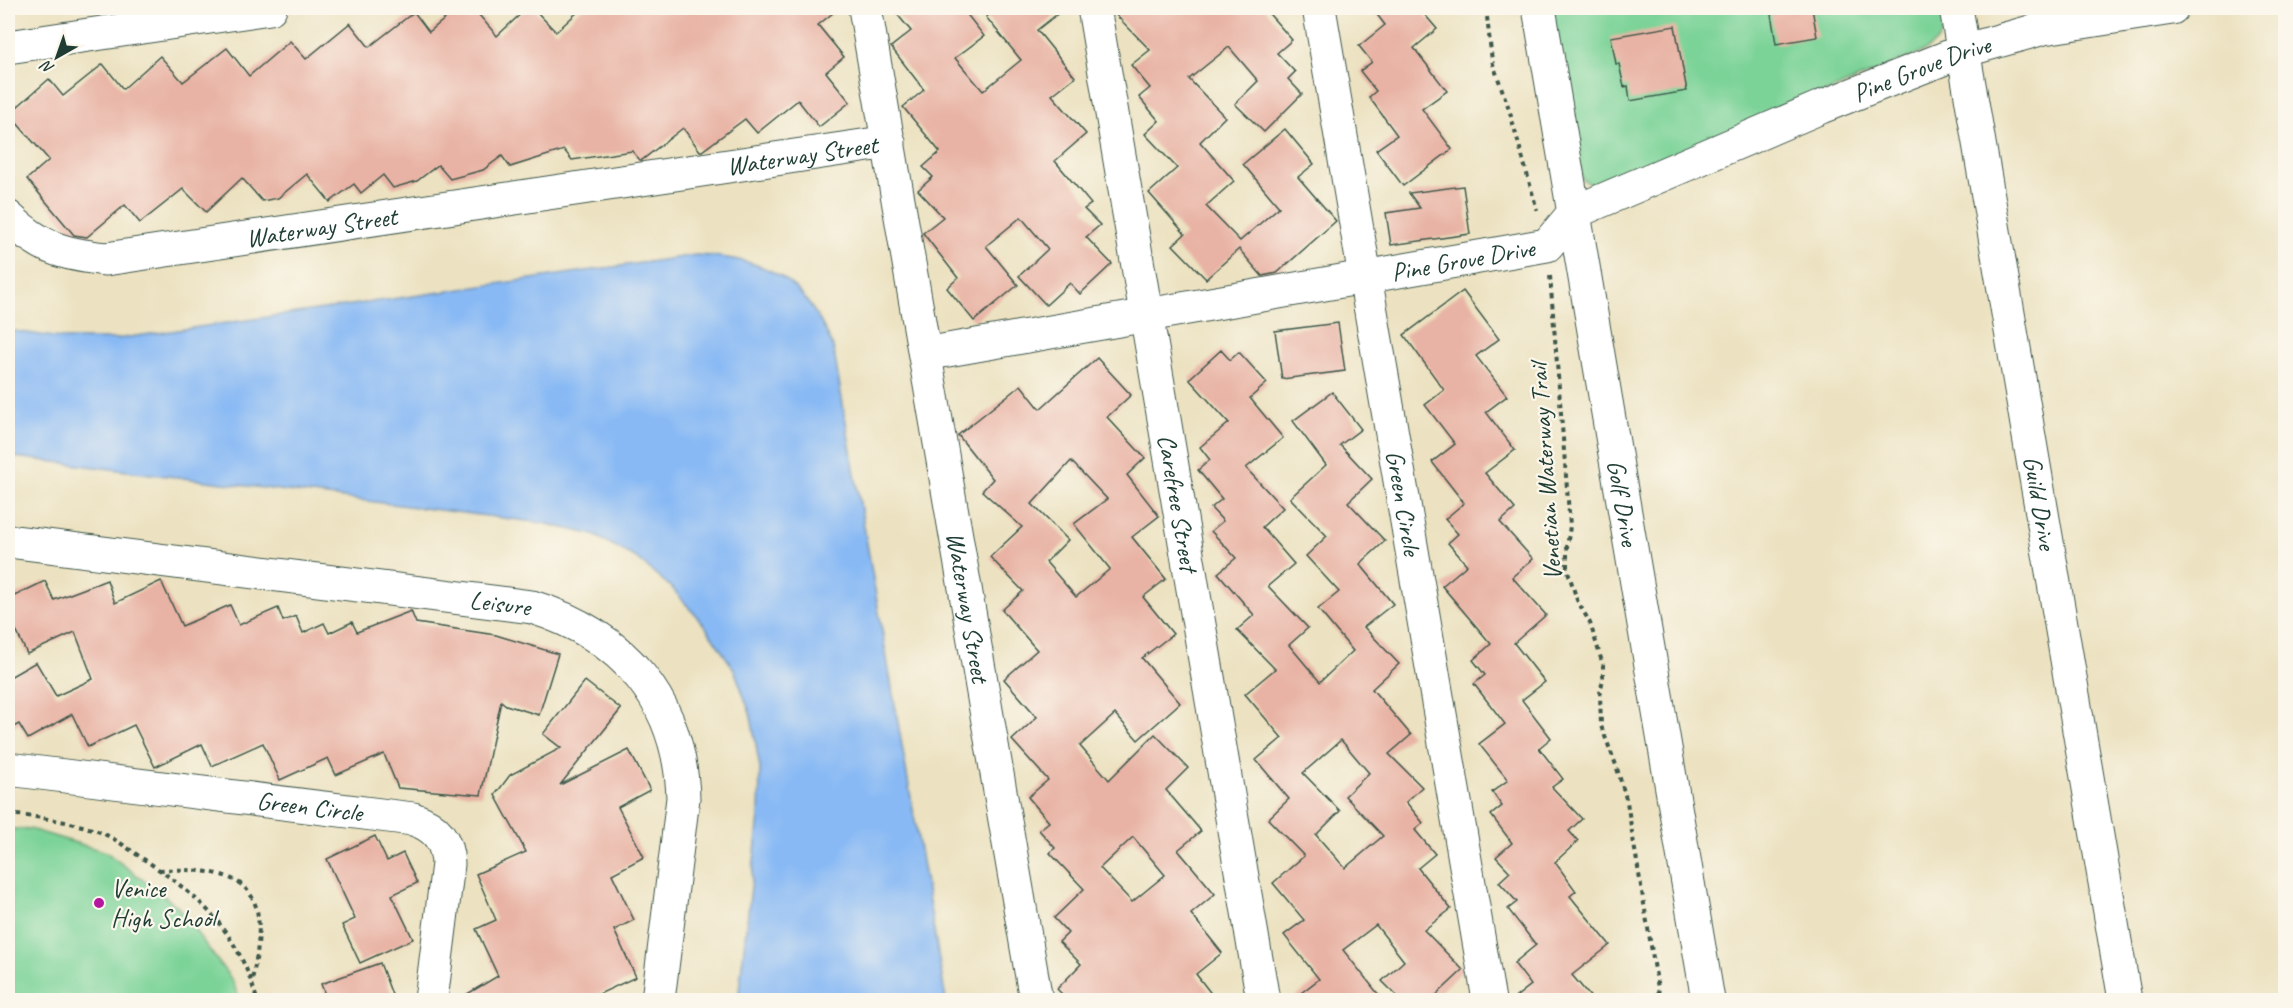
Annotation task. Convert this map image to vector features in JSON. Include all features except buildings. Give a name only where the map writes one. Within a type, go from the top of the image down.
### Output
[{"type":"street","points":[[8,47],[270,8]]},
{"type":"street","points":[[865,8],[889,142]]},
{"type":"street","name":"Carefree Street","points":[[1094,8],[1263,1000]]},
{"type":"street","name":"Green Circle","points":[[1319,8],[1489,1000]]},
{"type":"street","name":"Golf Drive","points":[[1539,8],[1708,1000]]},
{"type":"street","name":"Guild Drive","points":[[1956,8],[2125,1000]]},
{"type":"street","name":"Pine Grove Drive","points":[[925,354],[1366,279],[1547,245],[1575,212],[1821,107],[1963,51],[2044,28],[2172,8]]},
{"type":"street","name":"Waterway Street","points":[[8,217],[27,235],[50,248],[73,255],[106,259],[889,142],[1036,1000]]},
{"type":"street","name":"Leisure","points":[[8,541],[531,607],[558,615],[588,630],[616,650],[656,697],[668,721],[679,758],[683,798],[658,1000]]},
{"type":"street","name":"Green Circle","points":[[8,769],[413,819],[427,823],[441,835],[448,851],[431,1000]]},
{"type":"path","name":"Venetian Waterway Trail","points":[[1486,8],[1492,61],[1509,109],[1547,245],[1570,526],[1567,568],[1577,600],[1590,624],[1603,665],[1600,693],[1601,726],[1627,802],[1660,1000]]},
{"type":"path","points":[[8,814],[60,822],[103,834],[192,894],[214,915],[242,960],[252,981],[257,1000]]},
{"type":"path","points":[[159,870],[204,870],[223,874],[242,884],[252,897],[258,913],[260,933],[252,981]]},
{"type":"green space","points":[[1549,8],[1946,8],[1945,22],[1940,37],[1925,51],[1601,187],[1582,179]]},
{"type":"green space","name":"Venice High School","points":[[8,829],[30,829],[106,852],[177,906],[232,980],[240,1000],[8,1000]]},
{"type":"water","points":[[696,255],[744,261],[764,267],[781,277],[810,304],[833,347],[946,1000],[738,1000],[759,817],[760,768],[751,716],[734,669],[705,626],[672,588],[635,557],[594,535],[543,523],[8,456],[8,330],[67,339],[116,339]]},
{"type":"place","name":"Venice High School","points":[[99,903]]}]
